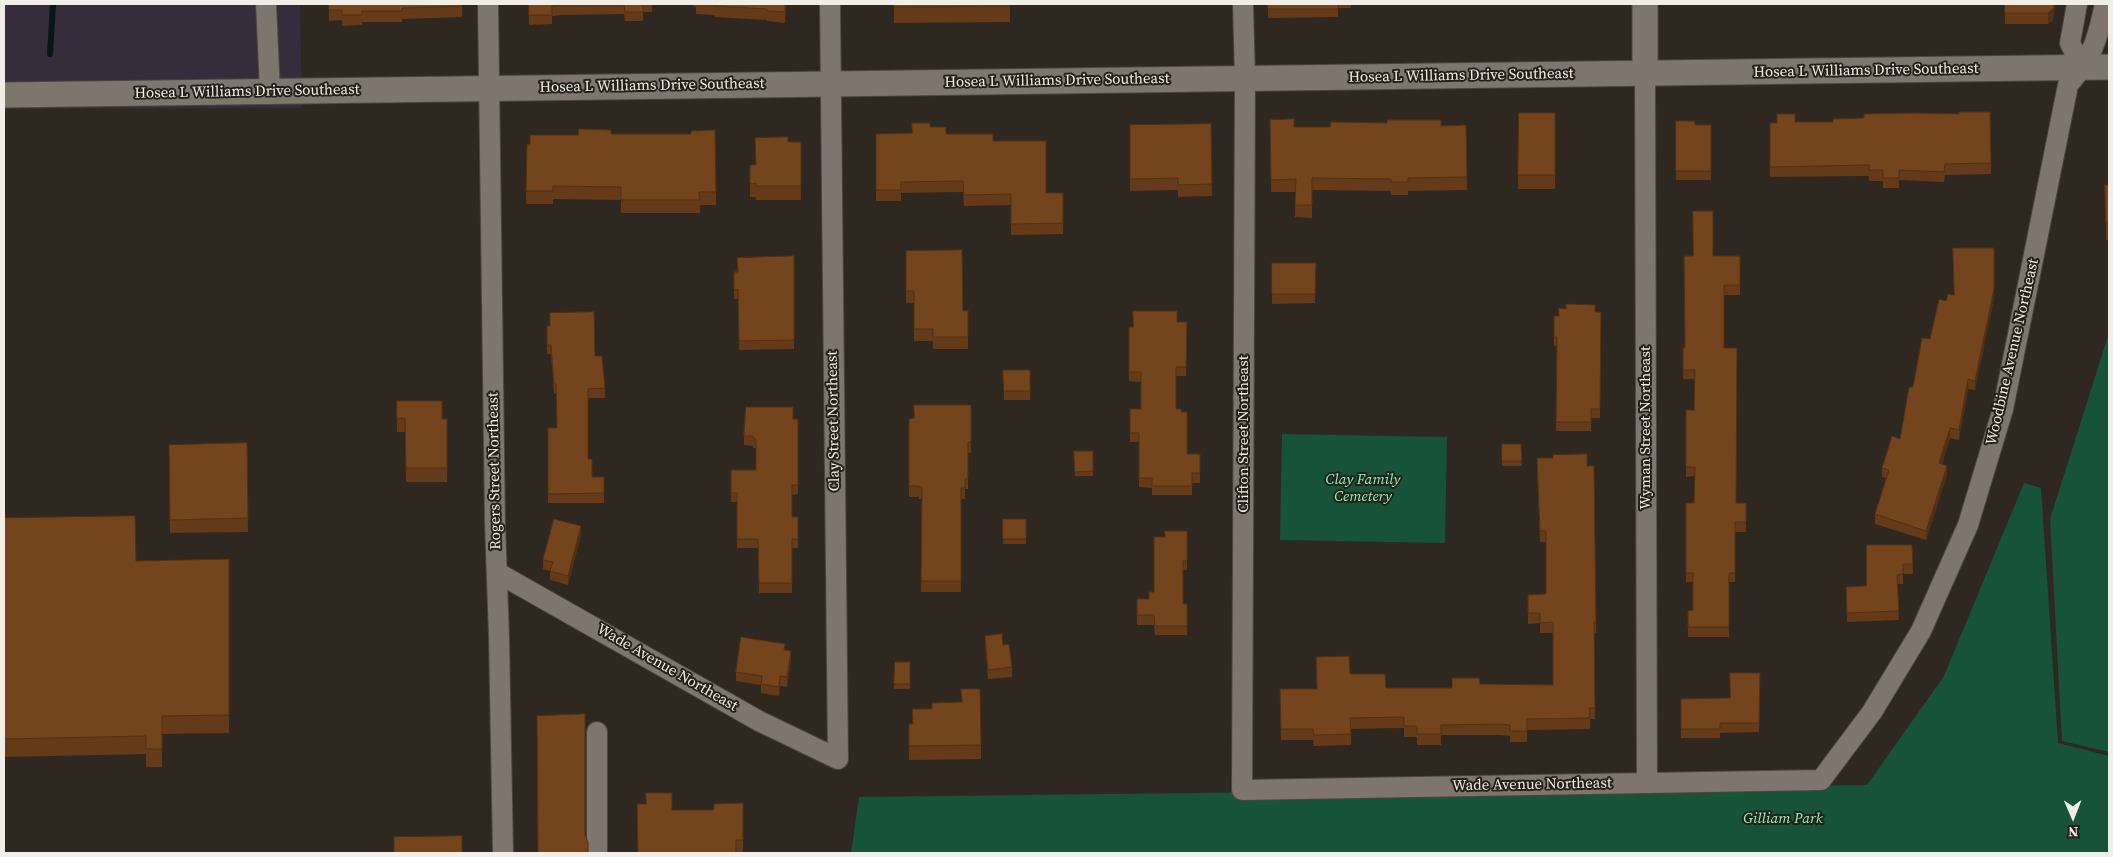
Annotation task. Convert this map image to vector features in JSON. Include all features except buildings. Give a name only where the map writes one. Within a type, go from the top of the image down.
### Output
[{"type":"street","points":[[266,4],[270,92]]},
{"type":"street","name":"Rogers Street Northeast","points":[[488,4],[495,523],[498,573],[503,853]]},
{"type":"street","name":"Clay Street Northeast","points":[[830,4],[838,759]]},
{"type":"street","name":"Clifton Street Northeast","points":[[1242,790],[1245,79],[1243,4]]},
{"type":"street","points":[[1645,4],[1645,74]]},
{"type":"street","points":[[2077,4],[2070,42],[2082,68]]},
{"type":"street","name":"Woodbine Avenue Northeast","points":[[1821,780],[1872,712],[1921,631],[1968,524],[2003,409],[2068,85],[2082,68],[2097,41],[2105,4]]},
{"type":"street","name":"Hosea L Williams Drive Southeast","points":[[4,95],[2109,67]]},
{"type":"street","name":"Wyman Street Northeast","points":[[1645,74],[1647,782]]},
{"type":"street","name":"Wade Avenue Northeast","points":[[498,573],[758,720],[838,759]]},
{"type":"street","points":[[597,732],[597,853]]},
{"type":"street","name":"Wade Avenue Northeast","points":[[1242,790],[1821,780]]},
{"type":"shaded area","points":[[4,4],[300,4],[302,108],[4,109]]},
{"type":"green space","points":[[2109,333],[2109,752],[2062,741],[2050,519]]},
{"type":"green space","name":"Clay Family Cemetery","points":[[1282,434],[1447,437],[1445,543],[1280,540]]},
{"type":"green space","name":"Gilliam Park","points":[[2024,483],[2041,488],[2058,743],[2109,756],[2109,853],[851,853],[859,797],[1867,785],[1944,676]]},
{"type":"waterway","points":[[50,54],[53,4]]}]
